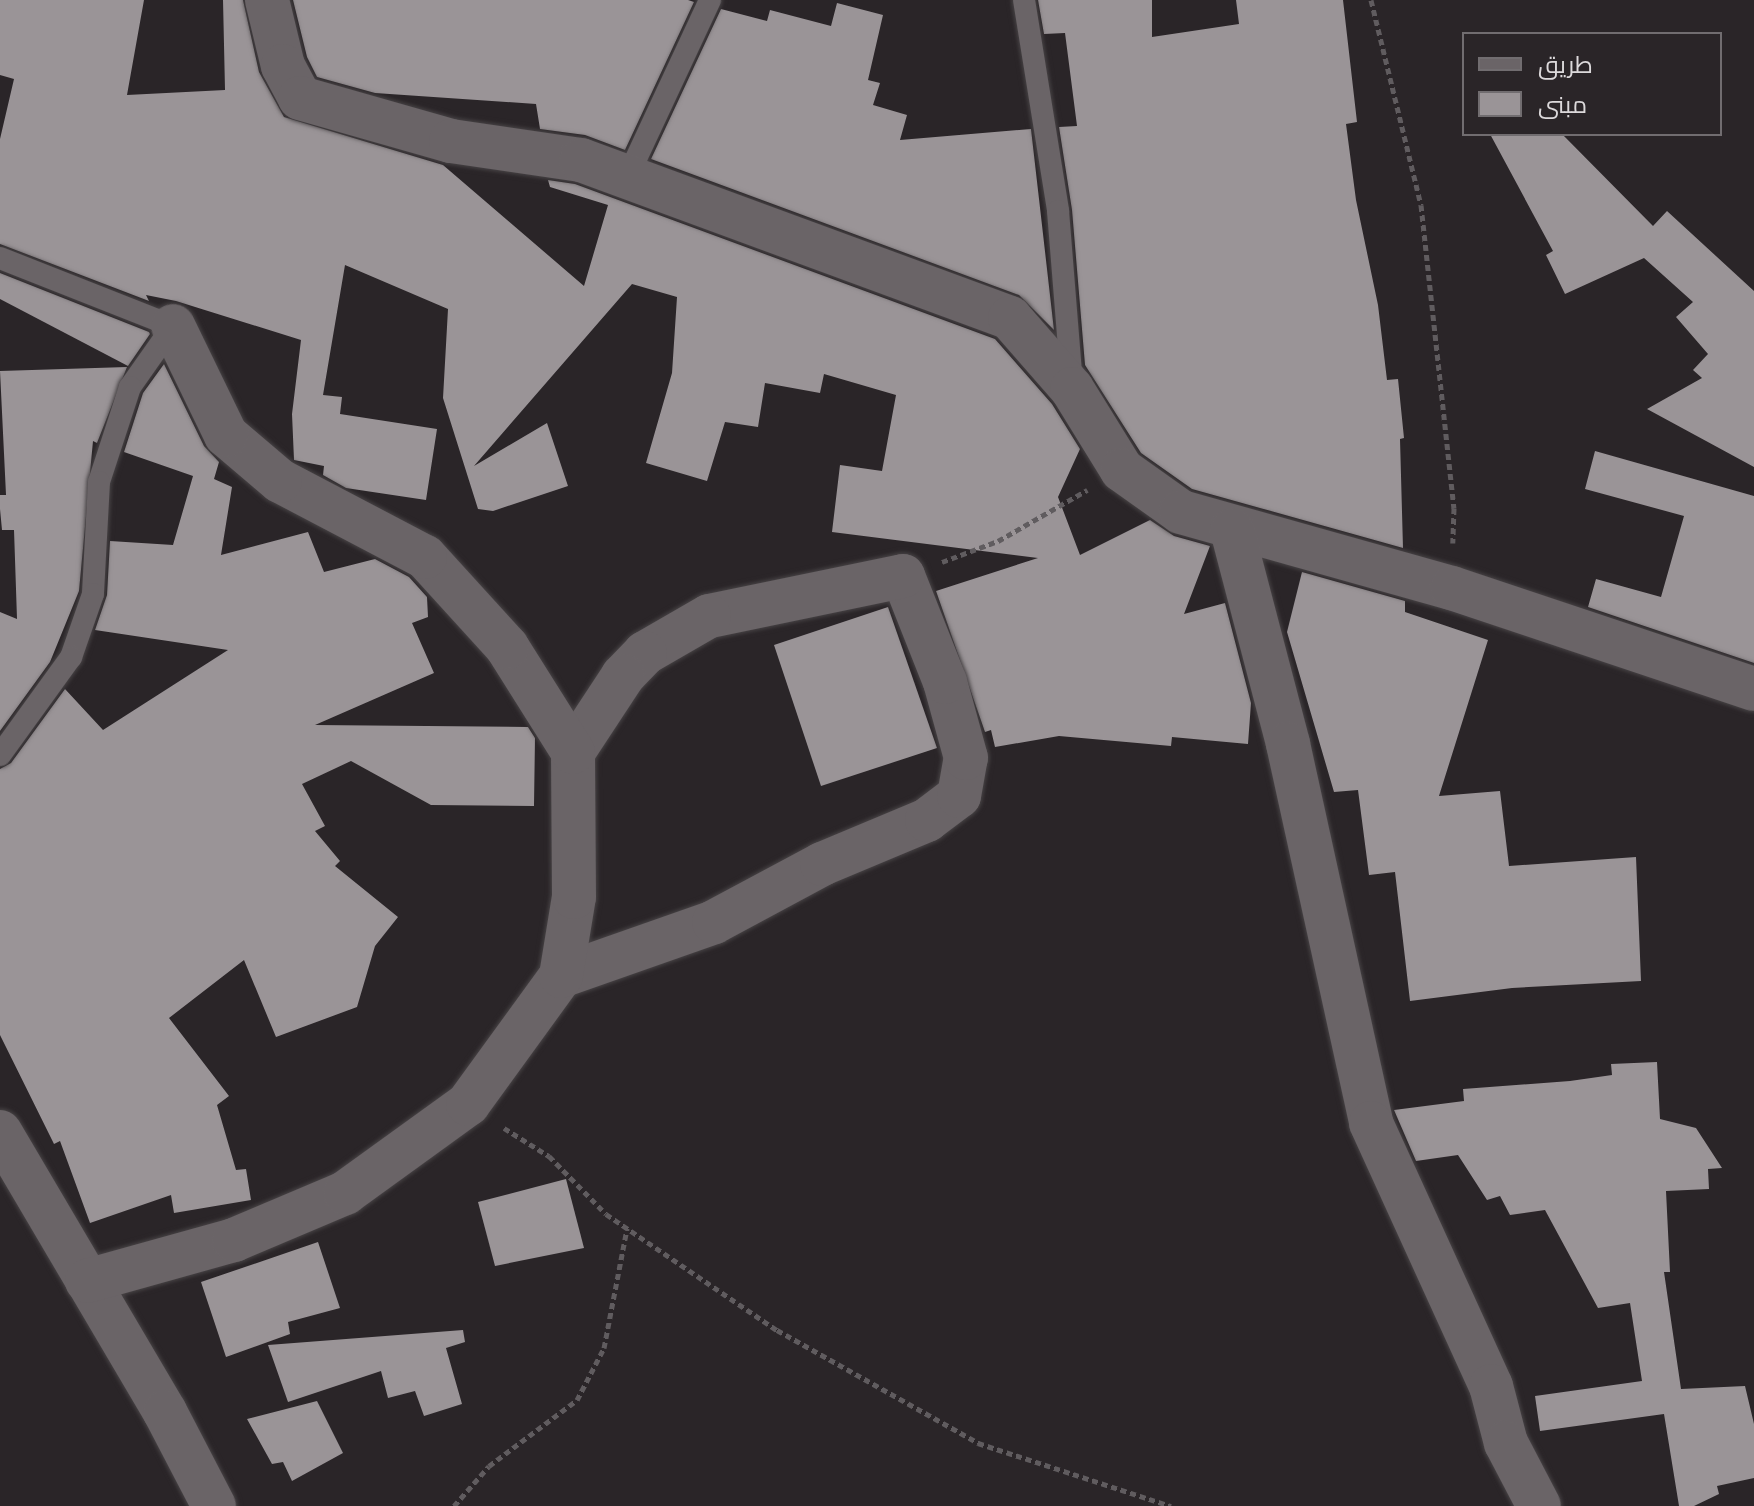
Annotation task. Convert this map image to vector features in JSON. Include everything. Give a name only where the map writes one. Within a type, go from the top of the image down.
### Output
[{"type":"street","points":[[267,0],[283,66],[300,98],[451,141],[581,160],[1010,318],[1072,389],[1122,470],[1181,512],[1232,530],[1452,588],[1754,689]]},
{"type":"street","points":[[87,1281],[234,1240],[345,1193],[468,1104],[561,976],[574,897],[573,752],[507,647],[425,557],[280,481],[226,435],[173,326]]},
{"type":"street","points":[[1232,530],[1288,744],[1371,1123],[1491,1386],[1506,1443],[1539,1506]]},
{"type":"street","points":[[561,976],[714,922],[822,864],[927,820],[959,796],[966,758],[945,682],[903,576],[709,616],[645,653],[623,676],[573,752]]},
{"type":"street","points":[[0,1132],[165,1412],[214,1506]]},
{"type":"lane","points":[[628,176],[710,0]]},
{"type":"lane","points":[[1024,0],[1058,211],[1072,389]]},
{"type":"lane","points":[[0,258],[173,326],[130,387],[99,482],[93,594],[71,657],[0,755]]},
{"type":"path","points":[[1371,0],[1421,205],[1454,508],[1452,588]]},
{"type":"path","points":[[903,576],[998,541],[1122,470]]},
{"type":"path","points":[[468,1104],[549,1156],[627,1228],[777,1330],[978,1443],[1171,1506]]},
{"type":"path","points":[[454,1506],[489,1466],[577,1400],[604,1348],[627,1228]]},
{"type":"building","points":[[0,0],[144,0],[127,95],[225,90],[223,0],[243,0],[259,72],[284,117],[443,165],[584,286],[608,205],[550,187],[548,180],[575,184],[995,339],[1052,404],[1080,449],[1058,497],[1080,555],[1150,520],[1174,536],[1210,546],[1184,614],[1225,603],[1251,703],[1248,744],[1172,737],[1171,746],[1059,736],[995,747],[991,730],[985,732],[936,591],[1038,558],[832,532],[840,465],[882,471],[896,395],[824,374],[820,393],[765,383],[758,427],[725,422],[707,481],[646,463],[672,373],[677,297],[632,284],[474,466],[547,423],[568,486],[493,511],[478,509],[443,398],[448,309],[345,265],[323,395],[342,397],[340,414],[437,429],[426,500],[346,488],[323,475],[324,466],[294,460],[292,414],[301,340],[176,301],[146,295],[149,301],[0,244],[0,139],[14,79],[0,75]]},
{"type":"building","points":[[293,0],[694,2],[625,150],[585,135],[540,129],[536,104],[375,93],[317,77],[307,57]]},
{"type":"building","points":[[1038,0],[1152,0],[1152,37],[1239,24],[1236,0],[1343,0],[1357,122],[1346,124],[1356,200],[1378,305],[1387,380],[1398,379],[1404,438],[1400,439],[1403,548],[1192,489],[1141,453],[1085,365],[1072,210],[1059,127],[1077,126],[1065,33],[1044,34]]},
{"type":"building","points":[[837,3],[883,15],[868,80],[880,83],[873,105],[907,115],[900,140],[1031,129],[1054,330],[1019,295],[651,159],[721,9],[767,21],[770,10],[831,26]]},
{"type":"building","points":[[1491,136],[1564,136],[1653,226],[1667,211],[1754,291],[1754,467],[1647,409],[1702,378],[1693,370],[1708,354],[1676,317],[1693,302],[1644,258],[1565,294],[1546,255],[1553,251]]},
{"type":"building","points":[[0,273],[150,334],[128,366],[0,299]]},
{"type":"building","points":[[164,364],[204,446],[219,462],[214,479],[232,487],[221,555],[308,532],[324,572],[375,559],[409,577],[427,597],[428,617],[412,623],[434,673],[315,725],[528,727],[535,738],[534,806],[431,805],[351,761],[302,784],[325,826],[315,831],[340,861],[335,866],[398,917],[375,946],[357,1007],[276,1037],[244,960],[169,1018],[229,1096],[217,1105],[236,1170],[246,1169],[251,1200],[174,1213],[171,1195],[90,1223],[60,1141],[54,1144],[0,1035],[0,769],[11,763],[65,689],[103,730],[228,650],[95,630],[107,595],[110,541],[173,545],[193,476],[124,452],[143,393]]},
{"type":"building","points":[[127,367],[97,443],[93,441],[79,591],[50,662],[0,731],[0,612],[17,619],[14,530],[2,530],[0,509],[0,495],[6,495],[0,371]]},
{"type":"building","points":[[1595,451],[1754,496],[1754,663],[1588,607],[1596,579],[1661,597],[1684,516],[1585,489]]},
{"type":"building","points":[[1302,572],[1405,601],[1405,612],[1488,640],[1439,796],[1500,791],[1509,866],[1636,857],[1641,981],[1512,988],[1410,1001],[1395,872],[1369,875],[1358,790],[1334,792],[1287,632]]},
{"type":"building","points":[[888,607],[937,748],[821,786],[774,645]]},
{"type":"building","points":[[1657,1062],[1660,1119],[1696,1128],[1722,1168],[1708,1169],[1709,1189],[1666,1191],[1670,1272],[1664,1272],[1681,1389],[1745,1386],[1754,1424],[1754,1478],[1717,1486],[1719,1494],[1694,1506],[1679,1506],[1664,1414],[1540,1431],[1535,1396],[1642,1381],[1630,1303],[1598,1308],[1545,1210],[1510,1215],[1500,1196],[1487,1200],[1458,1155],[1416,1161],[1394,1110],[1464,1101],[1463,1089],[1570,1081],[1612,1075],[1611,1064]]},
{"type":"building","points":[[566,1179],[584,1248],[495,1266],[478,1202]]},
{"type":"building","points":[[318,1242],[340,1308],[288,1322],[290,1334],[226,1357],[201,1282]]},
{"type":"building","points":[[463,1330],[465,1342],[446,1348],[462,1404],[424,1416],[415,1391],[388,1398],[381,1371],[288,1402],[268,1345]]},
{"type":"building","points":[[317,1401],[343,1453],[292,1481],[283,1462],[272,1464],[247,1419]]}]
